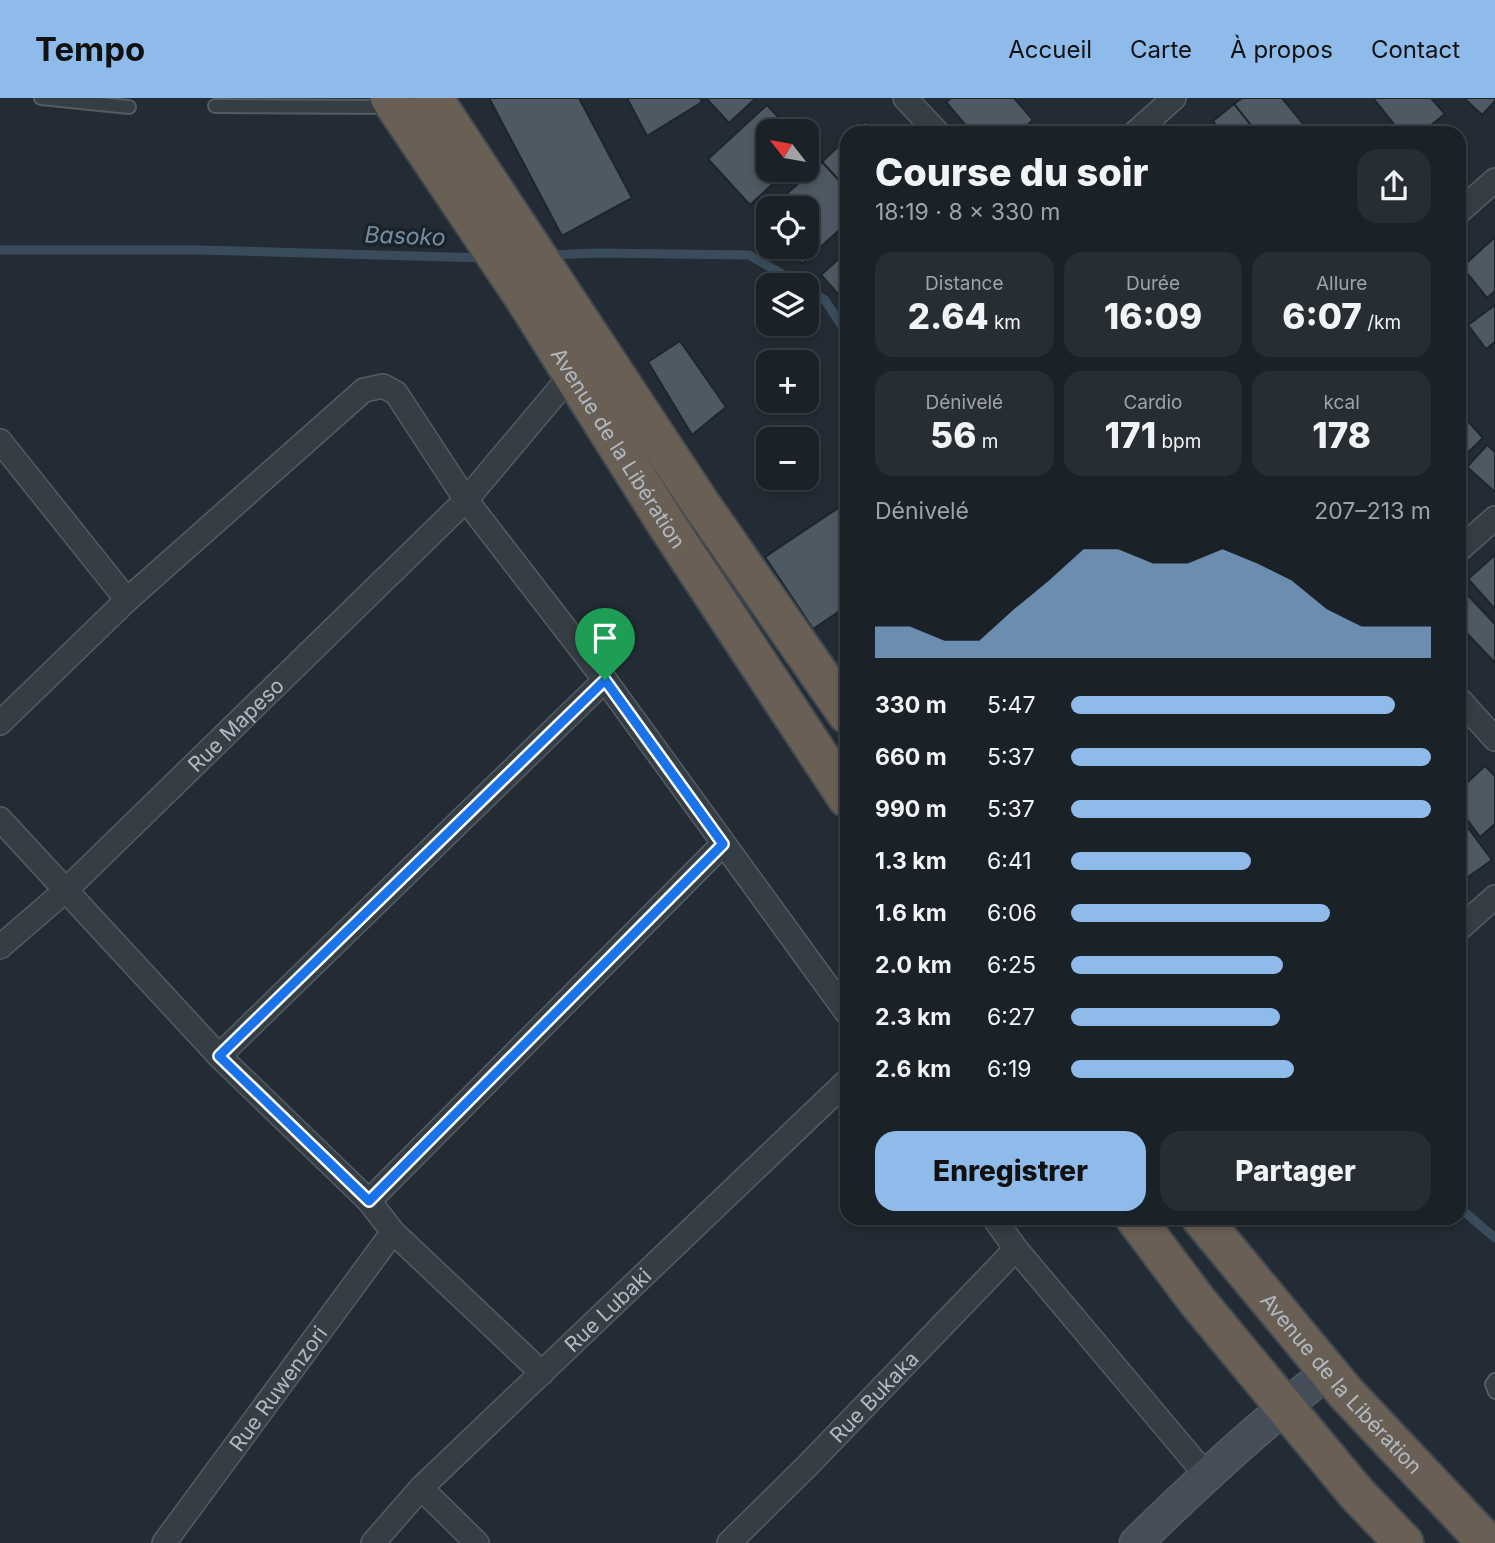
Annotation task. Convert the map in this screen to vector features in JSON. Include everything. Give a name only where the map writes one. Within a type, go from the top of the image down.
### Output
[{"type":"highway","name":"Avenue de la Libération","points":[[433,98],[480,203]]},
{"type":"highway","name":"Avenue de la Libération","points":[[393,102],[480,203],[536,287],[700,503],[840,704]]},
{"type":"highway","name":"Avenue de la Libération","points":[[536,287],[572,374],[676,540],[840,787]]},
{"type":"highway","points":[[1140,1225],[1198,1303],[1357,1494],[1404,1543]]},
{"type":"highway","name":"Avenue de la Libération","points":[[1207,1225],[1345,1392],[1485,1536]]},
{"type":"street","points":[[905,98],[931,126]]},
{"type":"street","points":[[1143,126],[1174,98]]},
{"type":"street","points":[[1466,206],[1495,180]]},
{"type":"street","name":"Rue Mapeso","points":[[0,947],[66,890],[466,500],[572,374]]},
{"type":"street","points":[[0,723],[127,600],[364,390],[383,386],[396,393],[466,500],[605,680],[840,1003]]},
{"type":"street","points":[[0,441],[127,600]]},
{"type":"street","points":[[1466,544],[1495,518]]},
{"type":"street","points":[[219,1056],[605,680]]},
{"type":"street","points":[[1466,707],[1495,739]]},
{"type":"street","points":[[0,819],[219,1056],[369,1201],[393,1232],[542,1373]]},
{"type":"street","points":[[369,1201],[723,844]]},
{"type":"street","points":[[1466,923],[1495,897]]},
{"type":"street","name":"Rue Lubaki","points":[[373,1543],[421,1488],[840,1088]]},
{"type":"street","points":[[1000,1225],[1016,1249],[1206,1475]]},
{"type":"street","name":"Rue Ruwenzori","points":[[164,1543],[393,1232]]},
{"type":"street","name":"Rue Bukaka","points":[[729,1543],[1016,1249]]},
{"type":"street","points":[[1136,1543],[1206,1475],[1285,1405],[1329,1371]]},
{"type":"street","points":[[421,1488],[477,1543]]},
{"type":"lane","points":[[41,98],[129,107]]},
{"type":"lane","points":[[215,106],[393,102]]},
{"type":"lane","points":[[1495,1380],[1492,1384],[1495,1392]]},
{"type":"building","points":[[489,98],[579,98],[632,198],[562,236]]},
{"type":"building","points":[[627,98],[700,98],[702,102],[647,136]]},
{"type":"building","points":[[706,98],[756,98],[729,123]]},
{"type":"building","points":[[951,98],[1014,98],[1033,120],[1026,126],[966,126],[946,102]]},
{"type":"building","points":[[1242,98],[1282,98],[1305,126],[1251,126],[1234,104]]},
{"type":"building","points":[[1373,98],[1431,98],[1445,114],[1430,126],[1395,126]]},
{"type":"building","points":[[1464,98],[1495,98],[1495,101],[1482,115]]},
{"type":"building","points":[[1234,104],[1251,126],[1217,126],[1213,121]]},
{"type":"building","points":[[767,105],[780,119],[756,119],[756,182],[775,182],[760,196],[756,196],[750,205],[708,159]]},
{"type":"building","points":[[840,145],[840,181],[822,162]]},
{"type":"building","points":[[822,162],[840,181],[840,229],[819,249],[819,196],[784,196],[800,182],[819,182],[819,165]]},
{"type":"building","points":[[1495,237],[1495,291],[1487,298],[1466,272],[1466,263]]},
{"type":"building","points":[[840,257],[840,296],[821,275]]},
{"type":"building","points":[[1495,305],[1495,342],[1486,349],[1468,325]]},
{"type":"building","points":[[680,341],[726,407],[692,435],[648,362]]},
{"type":"building","points":[[1466,419],[1483,438],[1466,454]]},
{"type":"building","points":[[1487,445],[1495,452],[1495,492],[1467,467]]},
{"type":"building","points":[[840,507],[840,611],[813,629],[765,557]]},
{"type":"building","points":[[1495,555],[1495,609],[1468,579]]},
{"type":"building","points":[[1466,593],[1495,624],[1495,663],[1466,632]]},
{"type":"building","points":[[1485,766],[1495,776],[1495,824],[1480,837],[1466,818],[1466,783]]},
{"type":"building","points":[[1466,825],[1492,860],[1468,877],[1466,874]]},
{"type":"waterway","name":"Basoko","points":[[0,250],[198,250],[485,258]]},
{"type":"waterway","name":"Basoko","points":[[548,255],[749,255],[780,273]]},
{"type":"waterway","name":"Basoko","points":[[819,296],[825,300],[840,323]]},
{"type":"waterway","name":"Basoko","points":[[1466,1213],[1495,1238]]},
{"type":"route","points":[[605,680],[723,844],[369,1201],[219,1056],[605,680]]}]
